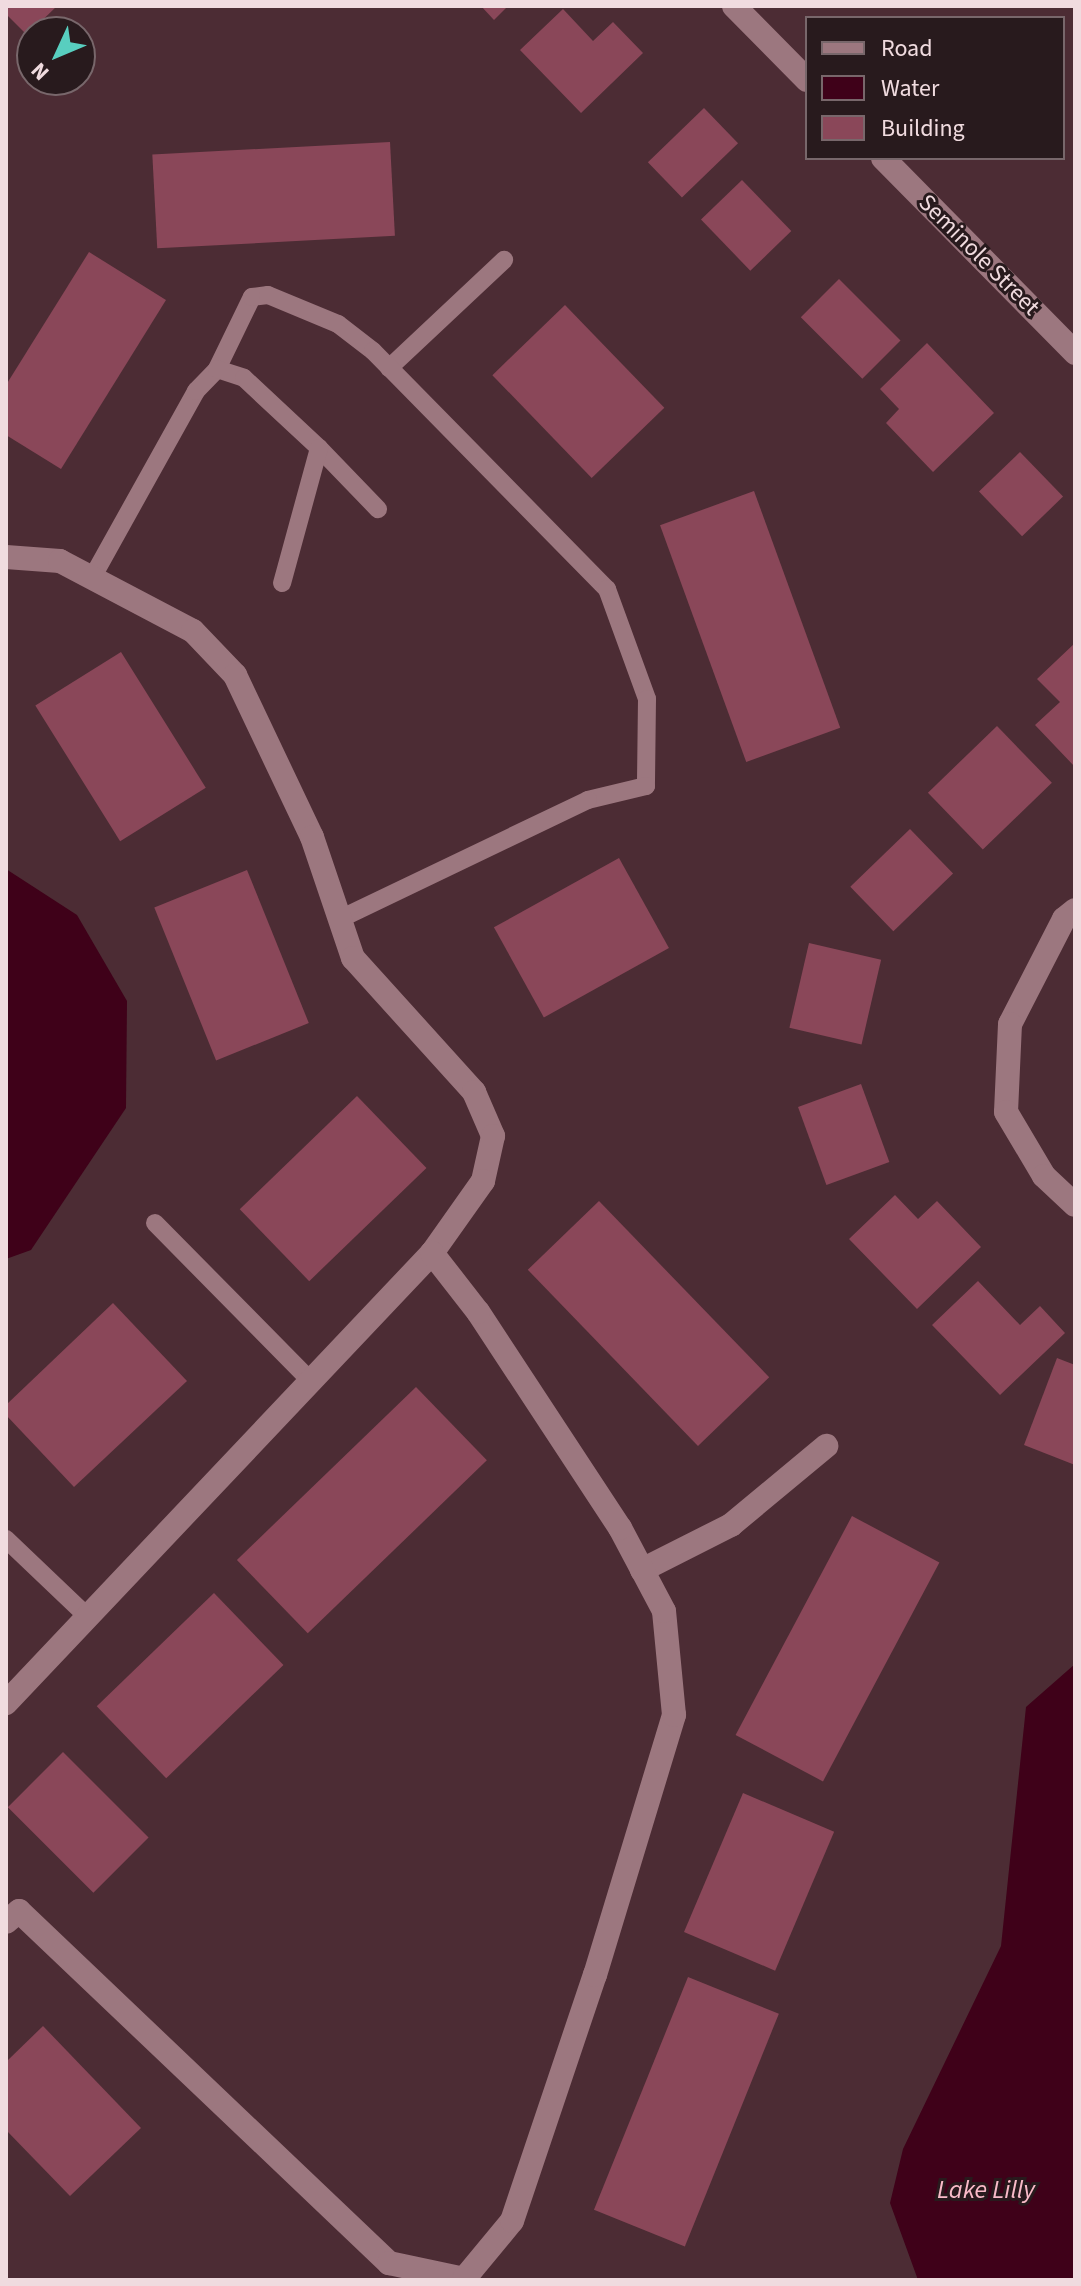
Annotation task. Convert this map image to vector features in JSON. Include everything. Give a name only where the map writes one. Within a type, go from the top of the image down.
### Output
[{"type":"street","points":[[734,6],[805,78]]},
{"type":"street","name":"Seminole Street","points":[[885,160],[1075,353]]},
{"type":"street","points":[[6,557],[60,561],[193,631],[235,675],[312,837],[353,958],[474,1092],[493,1136],[483,1181],[432,1253],[6,1703]]},
{"type":"street","points":[[1075,910],[1064,919],[1010,1024],[1006,1112],[1044,1176],[1075,1205]]},
{"type":"street","points":[[10,1910],[389,2263],[464,2279],[512,2221],[595,1975],[674,1715],[664,1611],[642,1570],[486,1324],[432,1253]]},
{"type":"street","points":[[642,1570],[731,1525],[826,1446]]},
{"type":"lane","points":[[389,368],[504,260]]},
{"type":"lane","points":[[92,578],[196,391],[217,369],[252,297],[268,295],[338,324],[389,368],[607,589],[647,699],[651,739],[646,786],[588,800],[340,919]]},
{"type":"lane","points":[[217,369],[244,378],[378,509]]},
{"type":"lane","points":[[282,583],[319,448]]},
{"type":"lane","points":[[155,1223],[311,1381]]},
{"type":"lane","points":[[6,1539],[88,1617]]},
{"type":"water","points":[[6,869],[77,915],[127,1001],[126,1108],[31,1250],[6,1259]]},
{"type":"water","name":"Lake Lilly","points":[[1075,1664],[1075,2280],[918,2280],[890,2203],[903,2149],[1001,1946],[1026,1707]]},
{"type":"building","points":[[6,6],[57,6],[47,16],[16,16],[16,24],[6,14]]},
{"type":"building","points":[[481,6],[508,6],[494,20]]},
{"type":"building","points":[[563,9],[593,41],[613,22],[643,53],[581,113],[520,50]]},
{"type":"building","points":[[704,108],[738,143],[682,197],[648,162]]},
{"type":"building","points":[[390,142],[395,236],[157,248],[152,154]]},
{"type":"building","points":[[742,180],[791,231],[750,271],[701,220]]},
{"type":"building","points":[[89,252],[166,300],[61,469],[6,435],[6,385]]},
{"type":"building","points":[[839,279],[901,341],[862,379],[801,317]]},
{"type":"building","points":[[565,305],[664,408],[592,478],[492,375]]},
{"type":"building","points":[[927,343],[994,413],[933,472],[886,423],[899,409],[880,389]]},
{"type":"building","points":[[1020,452],[1063,497],[1022,536],[979,492]]},
{"type":"building","points":[[754,491],[840,728],[746,762],[660,525]]},
{"type":"building","points":[[1075,643],[1075,767],[1035,725],[1060,702],[1037,679]]},
{"type":"building","points":[[121,652],[206,788],[120,841],[35,706]]},
{"type":"building","points":[[997,726],[1052,783],[983,850],[928,793]]},
{"type":"building","points":[[910,829],[953,874],[893,931],[850,887]]},
{"type":"building","points":[[619,858],[669,948],[544,1017],[494,927]]},
{"type":"building","points":[[247,870],[309,1023],[216,1060],[154,907]]},
{"type":"building","points":[[809,943],[881,960],[862,1044],[789,1028]]},
{"type":"building","points":[[861,1084],[889,1162],[826,1185],[798,1107]]},
{"type":"building","points":[[357,1096],[426,1168],[309,1281],[240,1209]]},
{"type":"building","points":[[895,1195],[918,1219],[937,1201],[981,1247],[917,1309],[849,1239]]},
{"type":"building","points":[[599,1201],[769,1377],[698,1446],[528,1270]]},
{"type":"building","points":[[978,1281],[1020,1325],[1040,1306],[1065,1333],[1000,1395],[932,1325]]},
{"type":"building","points":[[113,1303],[187,1381],[74,1487],[6,1415],[6,1405]]},
{"type":"building","points":[[1057,1358],[1075,1365],[1075,1465],[1024,1445]]},
{"type":"building","points":[[416,1387],[487,1460],[308,1633],[237,1560]]},
{"type":"building","points":[[852,1516],[939,1562],[823,1781],[736,1735]]},
{"type":"building","points":[[214,1593],[283,1665],[166,1778],[97,1706]]},
{"type":"building","points":[[63,1752],[149,1838],[93,1893],[8,1807]]},
{"type":"building","points":[[743,1793],[834,1832],[775,1971],[684,1932]]},
{"type":"building","points":[[688,1977],[779,2014],[685,2246],[594,2210]]},
{"type":"building","points":[[43,2026],[141,2128],[70,2196],[6,2130],[6,2062]]}]
